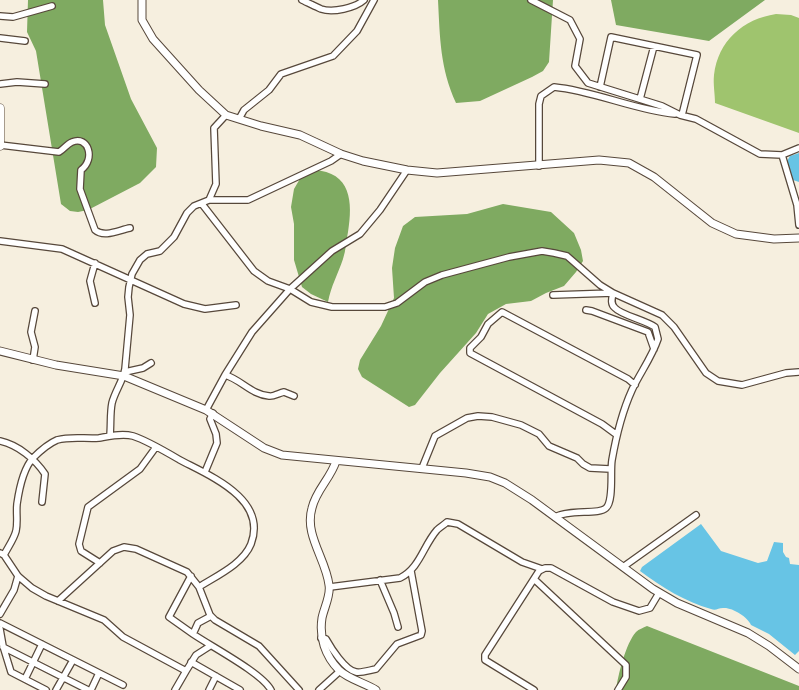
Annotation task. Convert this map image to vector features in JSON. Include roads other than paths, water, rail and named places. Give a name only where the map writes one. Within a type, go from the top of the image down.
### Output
[{"type":"main road","points":[[0,108],[0,145]]},
{"type":"street","points":[[142,0],[142,20],[153,39],[199,90],[226,115],[300,135],[341,154],[406,170],[436,173],[599,160],[629,163],[654,177],[712,223],[736,234],[774,239],[799,238]]},
{"type":"street","points":[[302,0],[322,9],[330,10],[359,4],[364,0]]},
{"type":"street","points":[[239,119],[244,110],[269,90],[281,74],[333,56],[358,31],[374,0]]},
{"type":"street","points":[[532,0],[570,20],[580,39],[575,66],[588,83],[662,106],[681,115]]},
{"type":"street","points":[[546,7],[548,0]]},
{"type":"street","points":[[0,16],[13,18],[52,6]]},
{"type":"street","points":[[600,87],[611,37],[696,55],[681,115]]},
{"type":"street","points":[[0,38],[24,41]]},
{"type":"street","points":[[640,100],[654,46]]},
{"type":"street","points":[[0,84],[17,82],[46,84]]},
{"type":"street","points":[[539,166],[539,104],[541,96],[554,87],[593,94],[660,113],[696,119],[760,154],[782,155],[799,148]]},
{"type":"street","points":[[209,200],[216,184],[214,128],[226,115]]},
{"type":"street","points":[[0,145],[59,152],[71,142],[78,141],[84,144],[88,148],[90,158],[87,166],[82,170],[80,189],[95,230],[106,234],[130,228]]},
{"type":"street","points":[[110,435],[112,404],[118,384],[124,374],[130,315],[128,297],[131,280],[140,260],[147,254],[160,251],[174,237],[187,213],[194,206],[209,200],[248,200],[331,161],[341,154]]},
{"type":"street","points":[[782,155],[797,205],[799,225]]},
{"type":"street","points":[[205,472],[216,443],[216,434],[210,419],[210,411],[224,375],[252,332],[290,290],[332,251],[360,234],[380,210],[406,170]]},
{"type":"street","points":[[202,204],[254,271],[268,281],[290,290],[311,302],[332,307],[385,307],[397,303],[425,282],[435,278],[509,257],[542,251],[567,256],[600,285],[613,293],[662,315],[674,327],[706,373],[718,381],[742,385],[786,373],[799,372]]},
{"type":"street","points":[[0,242],[62,249],[176,300],[205,309],[236,305]]},
{"type":"street","points":[[94,303],[90,281],[96,263]]},
{"type":"street","points":[[553,296],[613,293]]},
{"type":"street","points":[[555,517],[561,514],[582,511],[599,512],[606,509],[610,502],[610,469],[625,409],[658,340],[655,327],[615,309],[612,303],[613,293]]},
{"type":"street","points":[[586,310],[648,332],[654,349]]},
{"type":"street","points":[[33,360],[35,347],[31,332],[35,311]]},
{"type":"street","points":[[617,435],[602,424],[470,354],[470,348],[488,324],[502,312],[628,379],[635,385]]},
{"type":"street","points":[[0,350],[56,365],[124,374],[210,411],[264,448],[282,456],[422,468],[490,478],[505,483],[659,593],[677,603],[748,633],[799,669]]},
{"type":"street","points":[[124,374],[143,368],[151,363]]},
{"type":"street","points":[[224,375],[264,395],[271,397],[284,392],[294,396]]},
{"type":"street","points":[[422,468],[435,436],[468,418],[478,416],[492,417],[521,425],[539,434],[549,446],[577,458],[590,468],[610,469]]},
{"type":"street","points":[[186,671],[123,637],[104,620],[32,588],[18,576],[2,554],[16,529],[17,505],[25,472],[32,459],[56,440],[98,438],[110,435],[133,436],[205,472],[231,489],[250,511],[253,522],[253,536],[246,552],[237,562],[199,587]]},
{"type":"street","points":[[0,441],[17,447],[32,459],[45,474],[42,502]]},
{"type":"street","points":[[100,563],[81,550],[79,544],[88,507],[140,470],[156,448]]},
{"type":"street","points":[[336,460],[333,471],[311,509],[310,528],[327,573],[330,587],[322,618],[320,635],[325,650],[340,671],[376,690]]},
{"type":"street","points":[[623,567],[696,516]]},
{"type":"street","points":[[330,587],[400,578],[410,572],[437,530],[447,522],[458,524],[522,562],[542,569],[551,568],[607,600],[639,611],[650,608],[659,593]]},
{"type":"street","points":[[58,601],[113,551],[124,547],[145,553],[187,572],[199,587],[215,620],[259,646],[299,690]]},
{"type":"street","points":[[534,690],[485,660],[542,569]]},
{"type":"street","points":[[321,638],[326,639],[330,647],[348,668],[356,672],[376,669],[397,644],[421,635],[422,631],[410,572]]},
{"type":"street","points":[[0,614],[14,590],[18,576]]},
{"type":"street","points":[[191,576],[169,617],[210,646],[256,674],[272,690]]},
{"type":"street","points":[[534,579],[626,665],[626,677],[618,690]]},
{"type":"street","points":[[380,580],[398,627]]},
{"type":"street","points":[[194,634],[198,623],[212,616]]},
{"type":"street","points":[[0,623],[120,684],[114,690]]},
{"type":"street","points":[[0,628],[11,672],[46,690]]},
{"type":"street","points":[[25,679],[42,644]]},
{"type":"street","points":[[175,690],[196,655],[210,646]]},
{"type":"street","points":[[4,647],[89,690],[100,673]]},
{"type":"street","points":[[56,690],[72,660]]},
{"type":"street","points":[[191,662],[240,690]]},
{"type":"street","points":[[319,690],[340,671]]},
{"type":"street","points":[[209,690],[216,676]]},
{"type":"water","points":[[799,153],[799,182],[793,180],[787,161],[790,156]]},
{"type":"water","points":[[701,524],[721,551],[758,563],[767,561],[774,542],[783,543],[783,552],[789,558],[790,564],[799,565],[799,651],[795,655],[769,634],[751,625],[747,619],[735,611],[727,608],[713,610],[701,606],[665,588],[640,571],[642,567]]}]
